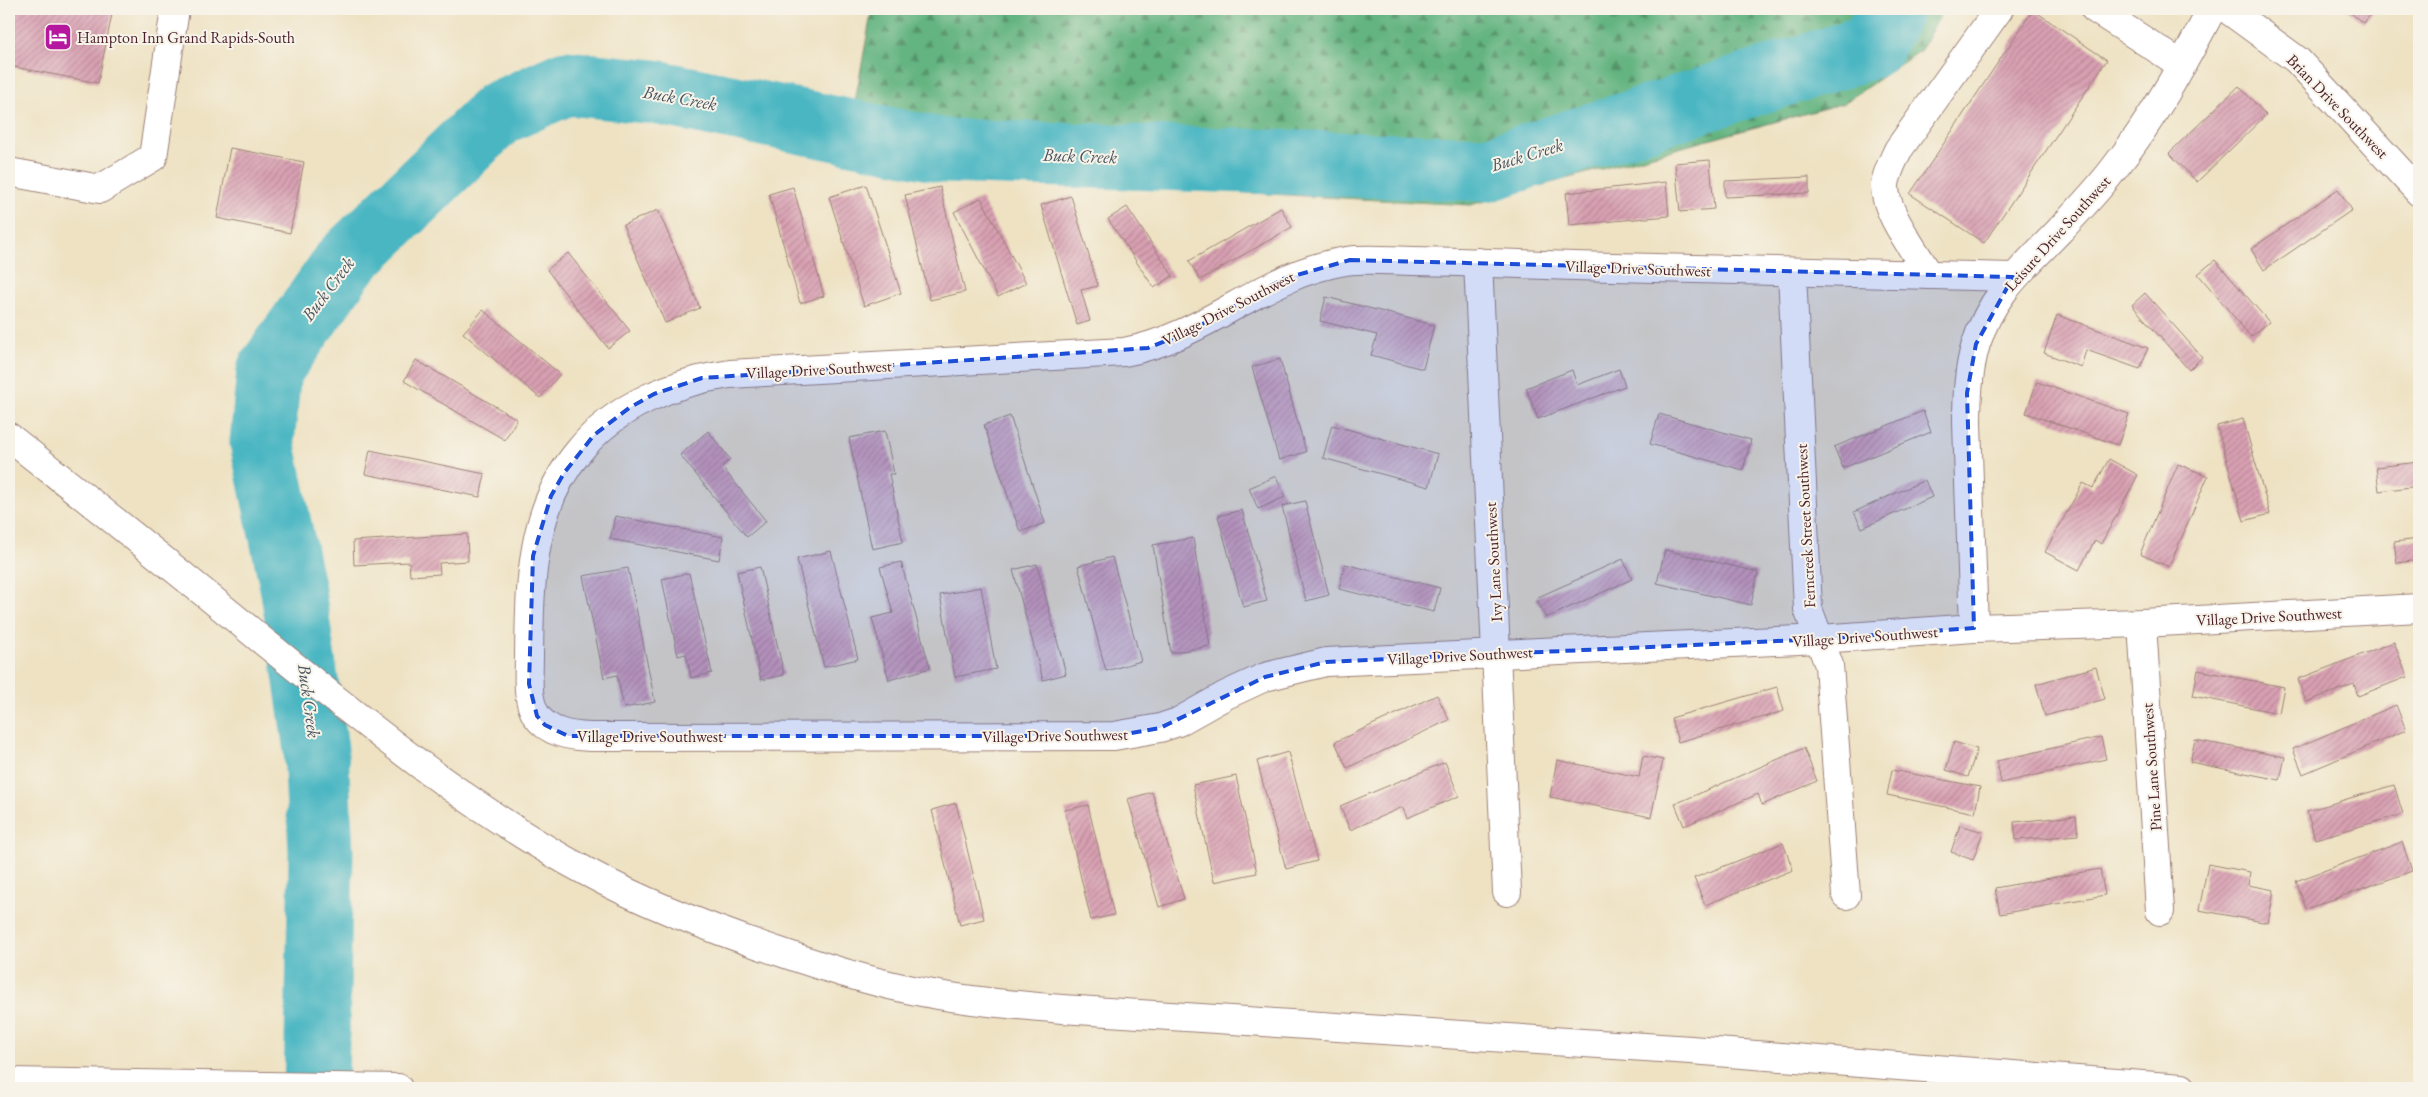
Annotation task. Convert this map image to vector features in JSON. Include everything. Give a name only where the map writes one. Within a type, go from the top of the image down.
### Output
[{"type":"main road","points":[[9,172],[100,189],[153,157],[175,9]]},
{"type":"main road","points":[[1929,275],[1888,206],[1885,186],[1888,172],[1898,150],[1998,9]]},
{"type":"main road","points":[[2095,9],[2182,64]]},
{"type":"main road","name":"Leisure Drive Southwest","points":[[1974,628],[1967,392],[1976,344],[1984,323],[2013,276],[2060,230],[2113,170],[2182,64],[2212,9]]},
{"type":"main road","name":"Brian Drive Southwest","points":[[2227,9],[2297,60],[2419,189]]},
{"type":"main road","name":"Village Drive Southwest","points":[[2013,276],[1792,273],[1478,262],[1350,260],[1283,278],[1170,340],[1148,348],[1124,352],[730,374],[702,378],[654,394],[629,408],[594,435],[578,451],[551,496],[533,556],[530,587],[529,684],[531,706],[536,716],[545,725],[568,736],[1114,736],[1138,733],[1178,722],[1245,685],[1294,668],[1326,662],[1820,640],[1974,628],[2142,623],[2419,608]]},
{"type":"main road","name":"Ivy Lane Southwest","points":[[1478,262],[1498,654],[1507,892]]},
{"type":"main road","name":"Ferncreek Street Southwest","points":[[1792,273],[1808,609],[1829,665],[1846,895]]},
{"type":"main road","points":[[9,437],[143,542],[347,709],[446,784],[500,820],[587,872],[626,891],[737,938],[839,972],[920,992],[975,1001],[1062,1009],[1691,1050],[2182,1088]]},
{"type":"main road","name":"Pine Lane Southwest","points":[[2142,623],[2160,911]]},
{"type":"main road","points":[[9,1082],[398,1088]]},
{"type":"highlighted area","points":[[1350,260],[2013,277],[1976,344],[1967,393],[1974,628],[1820,639],[1326,662],[1265,677],[1160,728],[1114,736],[568,736],[545,725],[537,716],[529,684],[533,556],[551,496],[564,473],[594,435],[629,408],[654,394],[702,378],[1148,348],[1190,331],[1283,279]]},
{"type":"green space","points":[[872,9],[1944,9],[1920,51],[1844,103],[1470,205],[1031,181],[845,156]]},
{"type":"building","name":"Hampton Inn Grand Rapids-South","points":[[9,9],[113,9],[98,83],[9,66]]},
{"type":"building","points":[[2346,9],[2376,9],[2363,23]]},
{"type":"building","points":[[2033,10],[2107,60],[1984,243],[1910,194]]},
{"type":"building","points":[[2239,86],[2266,115],[2197,182],[2169,153]]},
{"type":"building","points":[[230,148],[304,162],[290,233],[217,218]]},
{"type":"building","points":[[1710,160],[1714,209],[1680,212],[1675,163]]},
{"type":"building","points":[[1809,177],[1809,193],[1725,197],[1725,181]]},
{"type":"building","points":[[1666,182],[1669,216],[1569,225],[1566,193]]},
{"type":"building","points":[[866,185],[901,293],[864,306],[829,197]]},
{"type":"building","points":[[793,187],[824,296],[800,303],[769,194]]},
{"type":"building","points":[[940,187],[965,292],[930,300],[905,195]]},
{"type":"building","points":[[2338,189],[2352,210],[2264,270],[2251,249]]},
{"type":"building","points":[[1071,196],[1098,286],[1081,290],[1090,321],[1077,325],[1041,205]]},
{"type":"building","points":[[981,198],[1026,283],[998,297],[954,212]]},
{"type":"building","points":[[1127,207],[1173,276],[1154,288],[1108,219]]},
{"type":"building","points":[[1281,208],[1292,227],[1200,280],[1189,261]]},
{"type":"building","points":[[658,210],[700,308],[665,323],[623,225]]},
{"type":"building","points":[[568,253],[630,331],[608,348],[547,270]]},
{"type":"building","points":[[2215,260],[2269,322],[2251,337],[2198,274]]},
{"type":"building","points":[[2145,293],[2202,357],[2189,370],[2132,305]]},
{"type":"building","points":[[1326,297],[1434,325],[1423,369],[1371,355],[1377,335],[1320,321]]},
{"type":"building","points":[[483,310],[560,374],[540,398],[463,333]]},
{"type":"building","points":[[2057,315],[2148,348],[2140,369],[2086,350],[2081,367],[2044,353]]},
{"type":"building","points":[[1280,359],[1306,452],[1279,460],[1252,367]]},
{"type":"building","points":[[416,360],[517,419],[505,440],[404,381]]},
{"type":"building","points":[[1619,369],[1625,386],[1538,419],[1526,388],[1572,370],[1577,385]]},
{"type":"building","points":[[2037,382],[2129,414],[2118,445],[2026,413]]},
{"type":"building","points":[[1923,411],[1931,432],[1843,468],[1834,447]]},
{"type":"building","points":[[1659,414],[1751,440],[1743,470],[1650,444]]},
{"type":"building","points":[[1010,416],[1045,523],[1020,532],[984,425]]},
{"type":"building","points":[[2243,419],[2270,514],[2244,521],[2217,426]]},
{"type":"building","points":[[1332,425],[1438,454],[1429,487],[1323,458]]},
{"type":"building","points":[[708,431],[730,459],[722,467],[766,521],[747,537],[680,455]]},
{"type":"building","points":[[885,431],[894,474],[889,474],[903,542],[872,549],[849,438]]},
{"type":"building","points":[[370,450],[485,474],[480,497],[365,474]]},
{"type":"building","points":[[2109,459],[2138,475],[2101,544],[2095,540],[2079,570],[2045,552],[2083,483],[2093,488]]},
{"type":"building","points":[[2419,462],[2419,486],[2379,491],[2376,467]]},
{"type":"building","points":[[2178,464],[2208,476],[2169,567],[2140,554]]},
{"type":"building","points":[[1276,476],[1285,497],[1258,509],[1249,488]]},
{"type":"building","points":[[1925,480],[1932,497],[1862,528],[1854,512]]},
{"type":"building","points":[[1305,501],[1329,595],[1306,601],[1282,506]]},
{"type":"building","points":[[1242,510],[1267,601],[1243,607],[1218,516]]},
{"type":"building","points":[[615,516],[723,537],[719,560],[610,539]]},
{"type":"building","points":[[467,534],[468,561],[439,563],[440,574],[410,576],[409,562],[354,565],[353,541]]},
{"type":"building","points":[[1193,538],[1210,646],[1171,653],[1153,545]]},
{"type":"building","points":[[2419,539],[2419,560],[2397,563],[2394,542]]},
{"type":"building","points":[[1665,550],[1758,572],[1751,605],[1657,583]]},
{"type":"building","points":[[831,551],[858,659],[824,667],[797,559]]},
{"type":"building","points":[[1112,557],[1141,661],[1106,671],[1078,566]]},
{"type":"building","points":[[1623,559],[1632,579],[1546,618],[1536,598]]},
{"type":"building","points":[[901,562],[930,668],[889,680],[872,618],[893,613],[880,567]]},
{"type":"building","points":[[1037,564],[1066,674],[1043,680],[1013,570]]},
{"type":"building","points":[[1345,564],[1440,588],[1434,612],[1339,589]]},
{"type":"building","points":[[760,567],[784,675],[761,680],[737,572]]},
{"type":"building","points":[[628,568],[655,702],[624,708],[617,675],[604,678],[583,576]]},
{"type":"building","points":[[689,573],[712,673],[691,678],[686,654],[678,656],[662,579]]},
{"type":"building","points":[[981,587],[996,669],[955,677],[940,595]]},
{"type":"building","points":[[2394,642],[2407,677],[2358,696],[2354,684],[2306,702],[2298,679]]},
{"type":"building","points":[[2096,667],[2105,699],[2045,716],[2036,684]]},
{"type":"building","points":[[2198,670],[2284,687],[2279,713],[2193,696]]},
{"type":"building","points":[[1777,687],[1784,711],[1678,742],[1671,718]]},
{"type":"building","points":[[1437,695],[1449,720],[1347,768],[1335,742]]},
{"type":"building","points":[[2396,705],[2406,730],[2303,774],[2293,749]]},
{"type":"building","points":[[2101,737],[2106,759],[2001,783],[1997,761]]},
{"type":"building","points":[[2195,740],[2285,757],[2280,780],[2190,762]]},
{"type":"building","points":[[1954,742],[1977,749],[1968,777],[1946,770]]},
{"type":"building","points":[[1804,748],[1817,781],[1762,805],[1758,794],[1684,826],[1675,804]]},
{"type":"building","points":[[1288,752],[1317,861],[1286,869],[1257,761]]},
{"type":"building","points":[[1643,756],[1663,760],[1651,817],[1550,797],[1557,760],[1639,777]]},
{"type":"building","points":[[1445,762],[1459,796],[1407,818],[1403,807],[1350,830],[1340,806]]},
{"type":"building","points":[[1892,770],[1980,787],[1975,813],[1887,795]]},
{"type":"building","points":[[1236,776],[1257,873],[1214,882],[1193,785]]},
{"type":"building","points":[[2394,785],[2403,814],[2315,839],[2307,811]]},
{"type":"building","points":[[1152,792],[1184,899],[1159,907],[1128,799]]},
{"type":"building","points":[[956,803],[984,919],[960,925],[932,810]]},
{"type":"building","points":[[1088,805],[1114,915],[1091,920],[1065,810]]},
{"type":"building","points":[[2076,816],[2078,835],[2016,840],[2014,822]]},
{"type":"building","points":[[1960,825],[1983,832],[1973,860],[1951,852]]},
{"type":"building","points":[[2402,842],[2412,871],[2306,909],[2296,881]]},
{"type":"building","points":[[1783,843],[1793,870],[1705,905],[1694,878]]},
{"type":"building","points":[[2208,864],[2250,872],[2248,885],[2274,890],[2268,923],[2199,910]]},
{"type":"building","points":[[2100,869],[2105,895],[2000,914],[1995,888]]},
{"type":"waterway","name":"Buck Creek","points":[[316,1088],[321,852],[316,750],[293,591],[262,442],[269,371],[346,261],[499,113],[566,83],[655,92],[945,151],[1488,169],[1871,46],[1892,9]]},
{"type":"place","name":"Hampton Inn Grand Rapids-South","points":[[58,37]]}]
